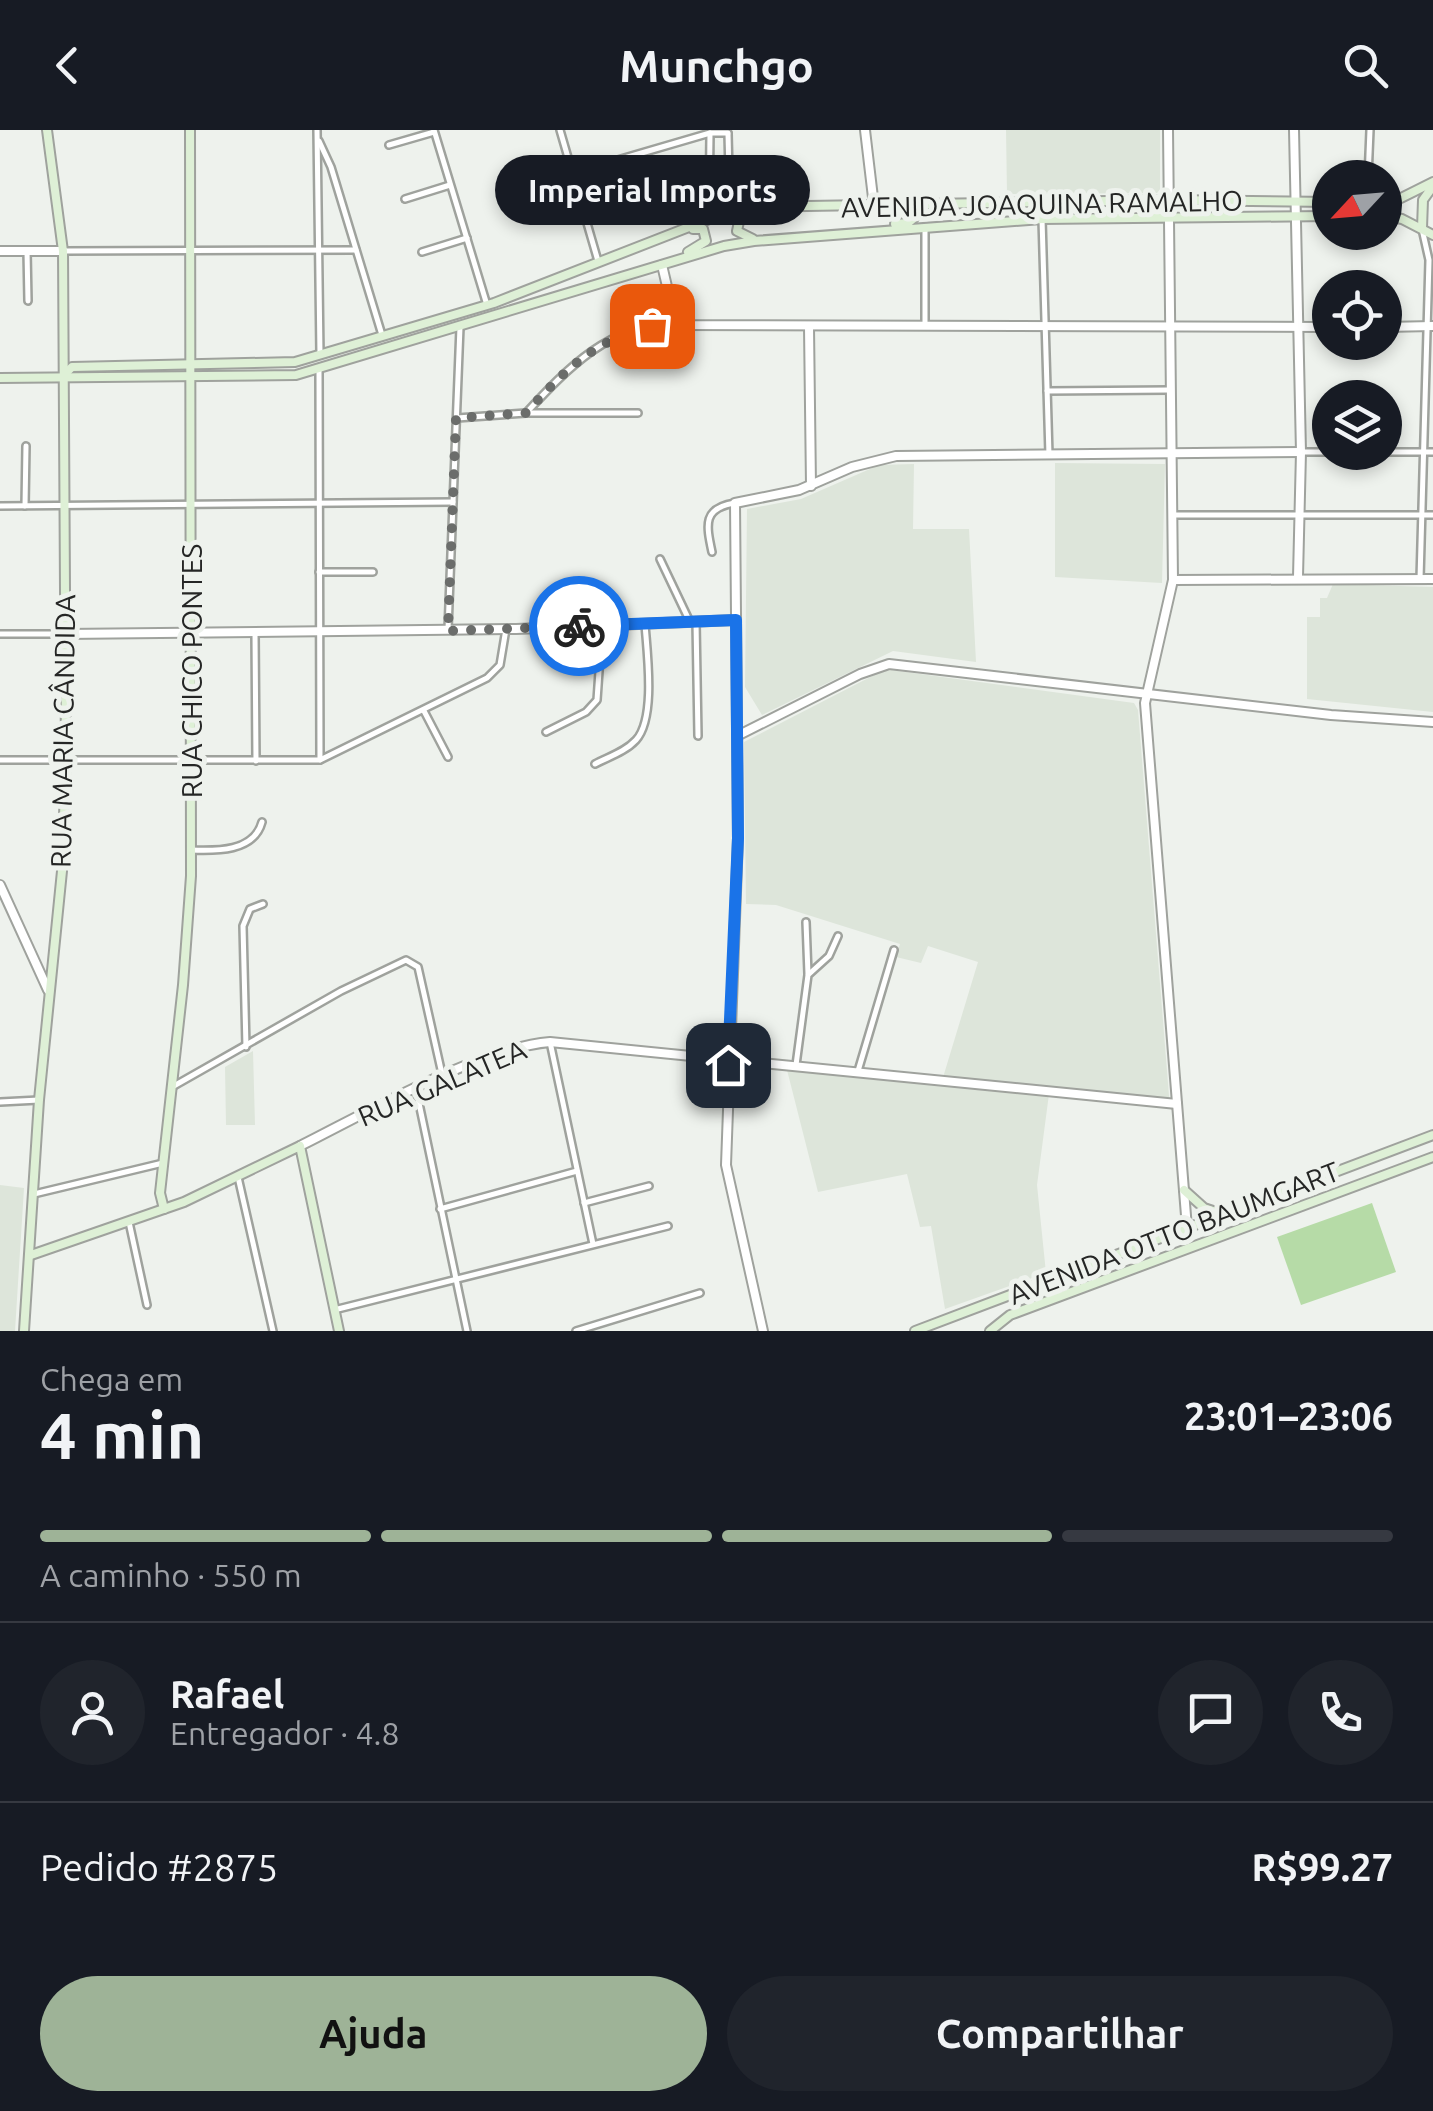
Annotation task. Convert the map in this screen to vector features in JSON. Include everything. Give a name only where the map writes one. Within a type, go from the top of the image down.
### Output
[{"type":"main road","name":"RUA MARIA CÂNDIDA","points":[[24,1331],[48,990],[62,871],[66,760],[63,250],[47,130]]},
{"type":"main road","name":"RUA CHICO PONTES","points":[[164,1209],[160,1193],[183,984],[191,850],[190,130]]},
{"type":"main road","points":[[1402,197],[1433,184]]},
{"type":"main road","points":[[1422,229],[1423,200],[1433,184]]},
{"type":"main road","name":"AVENIDA JOAQUINA RAMALHO","points":[[64,376],[72,367],[296,362],[487,306],[710,218],[752,207],[1168,200],[1312,202]]},
{"type":"main road","points":[[867,230],[908,223],[914,218],[909,211],[894,206]]},
{"type":"main road","points":[[754,241],[737,231],[740,218],[790,208]]},
{"type":"main road","name":"AVENIDA JOAQUINA RAMALHO","points":[[0,378],[296,376],[730,244],[754,241],[1042,218],[1312,216]]},
{"type":"main road","points":[[1402,219],[1433,236]]},
{"type":"main road","points":[[672,262],[706,241],[706,232],[700,227],[681,230]]},
{"type":"main road","name":"AVENIDA OTTO BAUMGART","points":[[915,1331],[1433,1135]]},
{"type":"main road","points":[[300,1146],[339,1331]]},
{"type":"main road","name":"RUA GALATEA","points":[[31,1255],[164,1209],[300,1146]]},
{"type":"main road","name":"AVENIDA OTTO BAUMGART","points":[[990,1331],[1010,1314],[1433,1156]]},
{"type":"main road","points":[[1184,1190],[1204,1208],[1222,1214]]},
{"type":"main road","points":[[1276,1195],[1276,1206],[1283,1212]]},
{"type":"main road","points":[[1166,1256],[1183,1244],[1186,1228]]},
{"type":"street","points":[[316,130],[332,166],[382,337]]},
{"type":"street","points":[[560,130],[598,261]]},
{"type":"street","points":[[865,130],[874,206]]},
{"type":"street","points":[[1168,130],[1174,580],[1147,694],[1186,1228]]},
{"type":"street","points":[[1294,130],[1300,327],[1298,578]]},
{"type":"street","points":[[1369,160],[1370,130]]},
{"type":"street","points":[[389,145],[434,131],[487,306]]},
{"type":"street","points":[[573,173],[710,132],[728,132],[730,211]]},
{"type":"street","points":[[710,132],[710,218]]},
{"type":"street","points":[[318,138],[320,356]]},
{"type":"street","points":[[405,199],[450,185]]},
{"type":"street","points":[[1042,218],[1049,457]]},
{"type":"street","points":[[925,227],[925,326]]},
{"type":"street","points":[[1420,579],[1429,326],[1429,260],[1422,229]]},
{"type":"street","points":[[422,252],[467,238]]},
{"type":"street","points":[[27,250],[28,300]]},
{"type":"street","points":[[0,251],[356,250]]},
{"type":"street","points":[[1429,260],[1433,252]]},
{"type":"street","points":[[662,265],[676,325]]},
{"type":"street","points":[[526,413],[567,368],[590,352],[641,329],[676,325],[1312,327]]},
{"type":"street","points":[[1402,326],[1429,326]]},
{"type":"street","points":[[809,327],[811,486]]},
{"type":"street","points":[[448,631],[460,328]]},
{"type":"street","points":[[319,370],[320,760]]},
{"type":"street","points":[[1047,391],[1171,390]]},
{"type":"street","points":[[456,418],[526,413],[638,413]]},
{"type":"street","points":[[25,506],[26,446]]},
{"type":"street","points":[[712,552],[707,529],[709,518],[720,506],[811,486],[852,467],[896,456],[1312,452]]},
{"type":"street","points":[[1402,452],[1433,452]]},
{"type":"street","points":[[0,506],[453,502]]},
{"type":"street","points":[[736,503],[738,838],[726,1166],[763,1331]]},
{"type":"street","points":[[1172,516],[1433,515]]},
{"type":"street","points":[[660,558],[693,622],[698,736]]},
{"type":"street","points":[[319,572],[372,572]]},
{"type":"street","points":[[1174,580],[1433,579]]},
{"type":"street","points":[[0,634],[448,631],[736,620]]},
{"type":"street","points":[[594,764],[628,748],[646,722],[645,623]]},
{"type":"street","points":[[546,732],[586,712],[597,700],[600,657],[592,625]]},
{"type":"street","points":[[0,760],[320,760],[495,672],[503,657],[506,629]]},
{"type":"street","points":[[255,633],[256,761]]},
{"type":"street","points":[[737,736],[860,674],[889,664],[1395,721],[1433,722]]},
{"type":"street","points":[[424,710],[448,758]]},
{"type":"street","points":[[191,850],[235,848],[258,832],[262,822]]},
{"type":"street","points":[[0,885],[48,990]]},
{"type":"street","points":[[246,1047],[244,926],[250,909],[264,904]]},
{"type":"street","points":[[796,1065],[808,975],[806,922]]},
{"type":"street","points":[[808,975],[829,956],[838,936]]},
{"type":"street","points":[[30,949],[40,958],[52,956]]},
{"type":"street","points":[[858,1071],[894,950]]},
{"type":"street","points":[[172,1087],[341,991],[406,960],[418,966],[443,1077]]},
{"type":"street","points":[[550,1042],[594,1245]]},
{"type":"street","name":"RUA GALATEA","points":[[300,1146],[516,1046],[550,1042],[1177,1104]]},
{"type":"street","points":[[416,1090],[466,1331]]},
{"type":"street","points":[[0,1102],[39,1100]]},
{"type":"street","points":[[34,1194],[164,1162]]},
{"type":"street","points":[[440,1209],[577,1171]]},
{"type":"street","points":[[238,1177],[273,1331]]},
{"type":"street","points":[[584,1204],[649,1186]]},
{"type":"street","points":[[129,1222],[147,1305]]},
{"type":"street","points":[[334,1310],[668,1226]]},
{"type":"street","points":[[576,1331],[700,1292]]},
{"type":"shaded area","points":[[1006,130],[1160,130],[1160,190],[1007,194]]},
{"type":"shaded area","points":[[1055,463],[1165,464],[1162,583],[1055,577]]},
{"type":"shaded area","points":[[914,464],[913,529],[969,529],[976,662],[893,651],[762,715],[745,687],[747,509],[801,499],[879,465]]},
{"type":"shaded area","points":[[1333,584],[1433,587],[1433,712],[1307,699],[1307,617],[1320,617],[1320,598],[1327,598]]},
{"type":"shaded area","points":[[891,670],[1134,703],[1138,710],[1170,1108],[1049,1094],[1037,1185],[1046,1273],[945,1309],[931,1226],[920,1227],[907,1174],[818,1192],[787,1070],[941,1084],[978,962],[928,946],[921,963],[896,957],[900,944],[776,905],[746,904],[744,742],[880,672]]},
{"type":"shaded area","points":[[253,1051],[255,1125],[226,1125],[225,1067]]},
{"type":"shaded area","points":[[0,1185],[24,1188],[15,1331],[0,1331]]},
{"type":"green space","points":[[1372,1203],[1396,1272],[1301,1305],[1277,1237]]},
{"type":"way so far","points":[[579,626],[448,631],[456,418],[526,413],[574,362],[613,340],[652,326]]},
{"type":"place","name":"Imperial Imports","points":[[652,326]]},
{"type":"route","points":[[579,626],[736,620],[738,838],[728,1065]]}]
